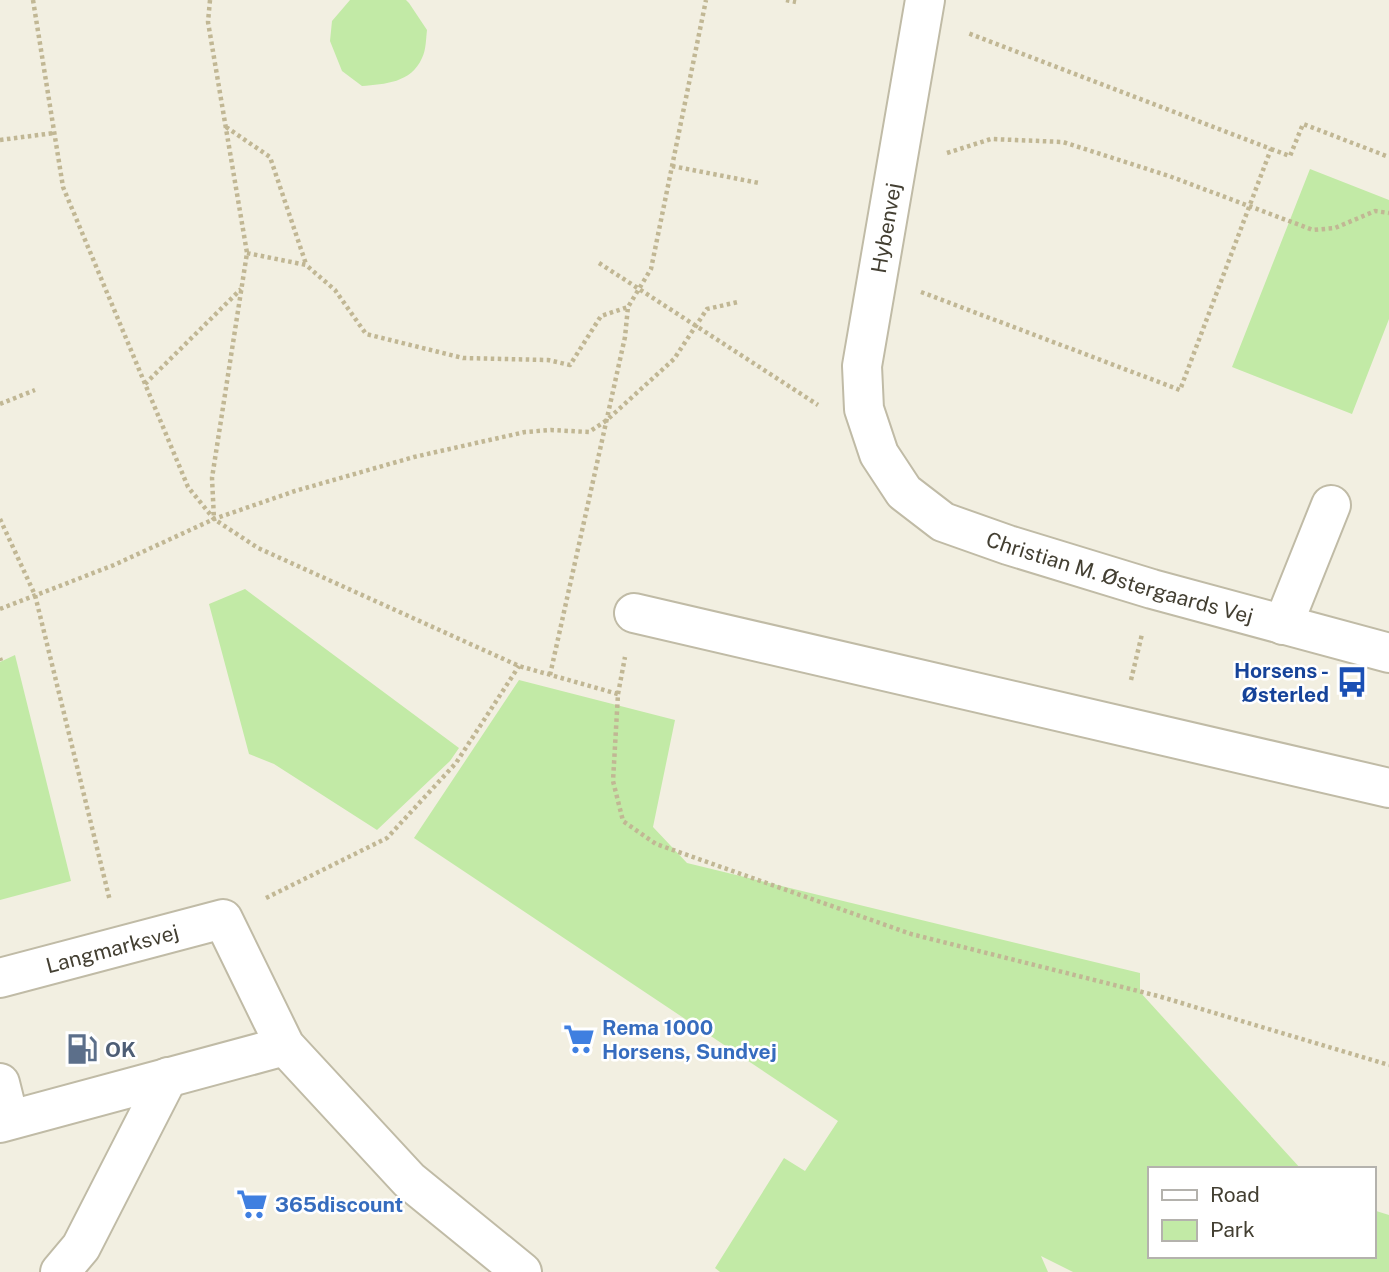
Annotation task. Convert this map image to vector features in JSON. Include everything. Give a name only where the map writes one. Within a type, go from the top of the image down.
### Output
[{"type":"street","name":"Hybenvej","points":[[879,454],[864,409],[862,366],[924,8]]},
{"type":"street","name":"Christian M. Østergaards Vej","points":[[879,454],[904,492],[943,522],[1152,589],[1389,653]]},
{"type":"street","points":[[1283,625],[1331,505]]},
{"type":"street","points":[[634,613],[1389,788]]},
{"type":"street","points":[[223,919],[285,1046],[408,1180],[522,1272]]},
{"type":"street","name":"Langmarksvej","points":[[0,978],[223,919]]},
{"type":"street","points":[[3,1108],[168,1077],[285,1046]]},
{"type":"street","points":[[60,1272],[81,1247],[168,1077]]},
{"type":"path","points":[[33,0],[63,187],[188,487],[214,520],[258,548],[519,666],[618,694],[613,781],[623,821],[656,844],[911,934],[1158,996],[1389,1065]]},
{"type":"path","points":[[210,0],[208,22],[247,253],[212,478],[214,520]]},
{"type":"path","points":[[550,676],[625,337],[628,307],[651,269],[706,0]]},
{"type":"path","points":[[786,0],[796,2]]},
{"type":"path","points":[[924,8],[1290,156],[1303,124],[1389,157]]},
{"type":"path","points":[[226,127],[270,157],[306,265]]},
{"type":"path","points":[[0,140],[54,133]]},
{"type":"path","points":[[896,169],[991,139],[1063,142],[1169,176],[1313,230],[1335,228],[1375,211],[1389,213]]},
{"type":"path","points":[[877,276],[1180,390],[1271,149]]},
{"type":"path","points":[[672,166],[759,183]]},
{"type":"path","points":[[247,253],[306,265],[335,290],[366,334],[463,358],[548,360],[570,365],[601,316],[628,307]]},
{"type":"path","points":[[599,263],[816,405],[864,409]]},
{"type":"path","points":[[145,384],[242,288]]},
{"type":"path","points":[[0,609],[114,565],[214,520],[295,491],[414,457],[525,432],[589,432],[607,420],[674,359],[707,310],[738,302]]},
{"type":"path","points":[[0,404],[34,390]]},
{"type":"path","points":[[0,519],[35,595],[121,946]]},
{"type":"path","points":[[1120,726],[1152,589]]},
{"type":"path","points":[[223,919],[387,838],[456,762],[519,666]]},
{"type":"green space","points":[[350,0],[406,0],[409,3],[427,30],[423,55],[411,73],[396,81],[362,86],[342,71],[330,41],[332,21]]},
{"type":"green space","points":[[1310,169],[1389,200],[1389,319],[1352,414],[1232,367]]},
{"type":"green space","points":[[245,589],[459,748],[450,761],[377,830],[274,764],[249,754],[209,604]]},
{"type":"green space","points":[[15,655],[71,881],[0,900],[0,662]]},
{"type":"green space","points":[[519,680],[675,720],[653,827],[687,863],[1140,973],[1140,992],[1299,1167],[1148,1167],[1148,1258],[1375,1258],[1375,1211],[1389,1215],[1389,1272],[1073,1272],[1041,1256],[1048,1272],[720,1272],[715,1268],[784,1158],[805,1171],[838,1121],[414,838]]},
{"type":"place","name":"Horsens - Østerled","points":[[1352,682]]},
{"type":"place","name":"Rema 1000 Horsens, Sundvej","points":[[579,1039]]},
{"type":"place","name":"OK","points":[[82,1049]]},
{"type":"place","name":"365discount","points":[[252,1204]]}]
